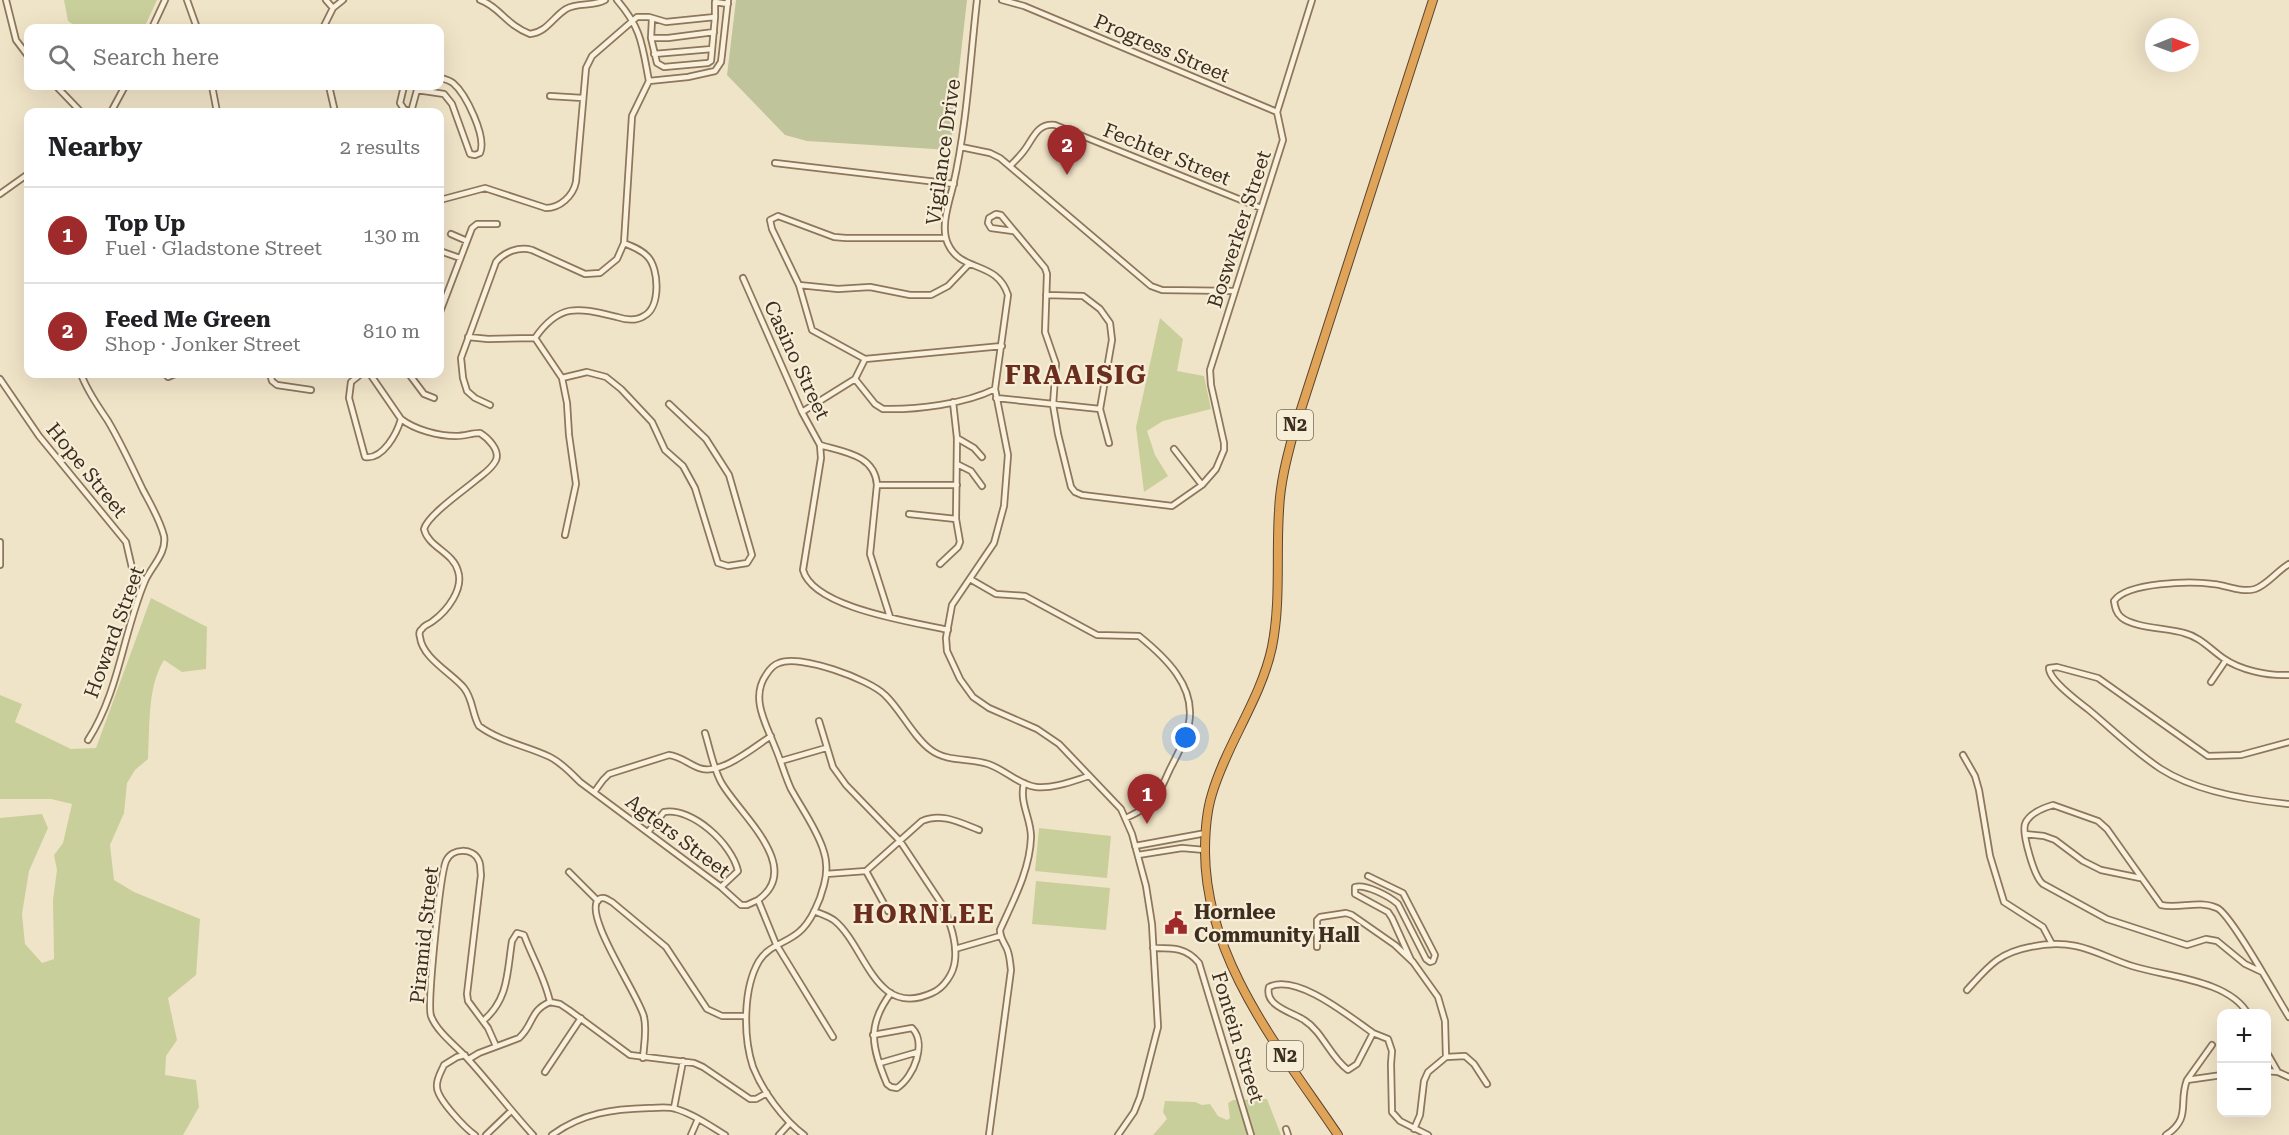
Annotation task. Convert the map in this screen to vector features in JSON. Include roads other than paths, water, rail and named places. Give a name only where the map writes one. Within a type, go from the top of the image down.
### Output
[{"type":"highway","name":"N2","points":[[1338,1135],[1260,1018],[1232,967],[1216,927],[1207,887],[1205,850],[1207,816],[1214,788],[1253,701],[1271,648],[1276,601],[1279,510],[1284,468],[1291,440],[1433,0]]},
{"type":"street","points":[[6,0],[16,40],[24,51]]},
{"type":"street","points":[[154,24],[165,0]]},
{"type":"street","points":[[187,0],[196,24]]},
{"type":"street","points":[[326,0],[333,8]]},
{"type":"street","points":[[325,24],[333,8],[343,0]]},
{"type":"street","points":[[480,0],[491,5],[510,24],[530,34],[542,31],[570,8],[597,4],[605,0]]},
{"type":"street","points":[[490,405],[475,398],[464,385],[461,358],[496,262],[504,254],[528,248],[580,272],[600,273],[612,264],[624,243],[633,116],[649,81],[640,34],[633,19],[617,0]]},
{"type":"street","name":"Vigilance Drive","points":[[977,0],[961,147],[945,223],[946,238],[952,251],[969,264],[989,270],[1001,280],[1005,287],[1008,304],[994,389],[1009,467],[1004,506],[994,543],[952,604],[946,639],[949,660],[972,698],[1047,735],[1059,744],[1114,801],[1126,818],[1138,855],[1150,910],[1158,1021],[1157,1036],[1140,1097],[1134,1112],[1118,1135]]},
{"type":"street","name":"Progress Street","points":[[1002,0],[1024,6],[1277,112]]},
{"type":"street","name":"Boswerker Street","points":[[1202,485],[1216,469],[1224,450],[1210,376],[1211,363],[1283,140],[1277,112],[1312,0]]},
{"type":"street","points":[[649,81],[688,77],[715,71],[721,62],[728,2],[715,2],[710,63],[664,67],[657,63],[651,38],[652,20]]},
{"type":"street","points":[[444,198],[485,188],[546,208],[551,208],[566,199],[575,188],[578,174],[585,74],[589,62],[633,19],[644,16],[666,22],[715,17]]},
{"type":"street","points":[[651,38],[714,32]]},
{"type":"street","points":[[654,54],[712,49]]},
{"type":"street","points":[[427,90],[440,93],[452,104],[470,154],[480,153],[482,143],[468,101],[452,82],[444,79]]},
{"type":"street","points":[[60,90],[77,108]]},
{"type":"street","points":[[113,108],[123,90]]},
{"type":"street","points":[[213,90],[216,108]]},
{"type":"street","points":[[330,90],[334,108]]},
{"type":"street","points":[[403,90],[400,103],[403,108]]},
{"type":"street","points":[[413,108],[418,90]]},
{"type":"street","points":[[550,96],[583,98]]},
{"type":"street","name":"Fechter Street","points":[[1010,166],[1039,129],[1043,126],[1055,125],[1262,208]]},
{"type":"street","points":[[961,147],[990,153],[1010,166],[1151,286],[1162,290],[1235,291]]},
{"type":"street","points":[[775,163],[954,184]]},
{"type":"street","points":[[0,194],[24,177]]},
{"type":"street","points":[[1013,231],[992,228],[988,223],[989,218],[996,214],[1001,215],[1045,267],[1045,332],[1057,369],[1053,405],[1071,487],[1082,495],[1172,506],[1202,485],[1174,449]]},
{"type":"street","points":[[946,238],[834,237],[778,216],[772,218],[770,222],[799,285],[814,333],[865,358],[1002,346]]},
{"type":"street","points":[[444,301],[474,225],[497,224]]},
{"type":"street","points":[[451,234],[467,241]]},
{"type":"street","points":[[535,338],[550,319],[569,311],[595,311],[629,319],[643,317],[648,313],[656,296],[656,269],[638,248],[624,243]]},
{"type":"street","points":[[444,252],[460,258]]},
{"type":"street","points":[[799,285],[838,289],[870,286],[910,295],[931,295],[948,286],[969,264]]},
{"type":"street","name":"Casino Street","points":[[743,278],[802,412],[820,445],[866,461],[876,476],[877,485]]},
{"type":"street","points":[[1046,295],[1083,296],[1100,309],[1110,323],[1112,340],[1100,409],[1109,443]]},
{"type":"street","points":[[468,337],[535,338]]},
{"type":"street","points":[[535,338],[562,378],[576,474],[565,535]]},
{"type":"street","points":[[802,412],[855,379],[865,358]]},
{"type":"street","points":[[562,378],[587,372],[606,377],[621,388],[652,423],[665,450],[682,466],[695,488],[718,563],[728,566],[747,563],[752,555],[729,475],[706,439],[669,404]]},
{"type":"street","name":"Howard Street","points":[[83,378],[90,394],[109,422],[164,535],[162,551],[145,581],[117,672],[98,723],[88,740]]},
{"type":"street","points":[[271,378],[277,385],[311,390]]},
{"type":"street","points":[[356,378],[351,382],[349,398],[365,457],[375,456],[391,441],[401,419],[373,378]]},
{"type":"street","points":[[414,378],[424,394],[434,398]]},
{"type":"street","name":"Hope Street","points":[[0,379],[39,436],[126,542],[130,564],[145,581]]},
{"type":"street","points":[[855,379],[875,404],[883,409],[953,402],[994,389]]},
{"type":"street","points":[[996,398],[1100,409]]},
{"type":"street","points":[[940,564],[960,544],[956,519],[957,438],[953,402]]},
{"type":"street","name":"Agters Street","points":[[401,419],[430,432],[458,436],[480,433],[489,440],[497,454],[496,460],[488,471],[433,515],[426,524],[425,534],[449,554],[459,571],[459,580],[455,596],[444,611],[421,629],[419,634],[421,641],[445,671],[466,690],[479,726],[520,747],[549,757],[721,887],[741,905],[758,900]]},
{"type":"street","points":[[957,438],[974,448],[982,457]]},
{"type":"street","points":[[820,445],[821,458],[803,570],[805,576],[819,592],[837,602],[948,630]]},
{"type":"street","points":[[957,464],[970,471],[982,486]]},
{"type":"street","points":[[890,617],[870,554],[877,485],[957,485]]},
{"type":"street","points":[[909,514],[956,519]]},
{"type":"street","points":[[0,542],[0,565]]},
{"type":"street","points":[[2289,564],[2256,588],[2243,589],[2189,582],[2134,589],[2118,595],[2114,601],[2116,611],[2121,618],[2193,636],[2226,660],[2252,671],[2278,676],[2289,675]]},
{"type":"street","points":[[970,579],[996,594],[1025,596],[1097,635],[1139,636],[1176,671],[1183,682],[1190,710],[1187,731],[1155,802],[1126,818]]},
{"type":"street","points":[[804,1135],[789,1124],[767,1093],[752,1065],[746,1016],[746,1000],[751,977],[762,957],[776,944],[799,932],[814,911],[826,874],[824,851],[790,787],[762,717],[759,697],[762,683],[772,667],[780,662],[800,660],[841,672],[881,691],[924,744],[946,757],[986,763],[1034,787],[1045,788],[1089,776]]},
{"type":"street","points":[[2211,682],[2226,660]]},
{"type":"street","points":[[2289,742],[2241,755],[2208,756],[2098,678],[2057,667],[2049,668],[2049,674],[2070,696],[2162,770],[2214,790],[2255,801],[2289,804]]},
{"type":"street","points":[[814,911],[834,921],[875,981],[900,997],[920,998],[938,990],[945,983],[955,962],[955,949],[944,906],[900,840],[846,785],[833,767],[819,722]]},
{"type":"street","points":[[705,733],[716,768],[726,789],[753,822],[771,855],[774,882],[767,894],[758,900],[776,944],[833,1037]]},
{"type":"street","points":[[595,792],[609,774],[669,755],[676,755],[702,769],[726,765],[771,736]]},
{"type":"street","points":[[781,761],[826,748]]},
{"type":"street","points":[[1963,754],[1977,783],[1990,856],[2004,902],[2043,927],[2052,944]]},
{"type":"street","points":[[989,1135],[1011,970],[1000,930],[1021,883],[1031,839],[1022,795],[1024,783]]},
{"type":"street","points":[[2262,972],[2246,964],[2217,941],[2206,939],[2187,945],[2102,916],[2043,884],[2036,877],[2025,834],[2026,822],[2032,814],[2046,807],[2060,806],[2098,821],[2107,829],[2161,905],[2176,907],[2199,905],[2218,908],[2227,915],[2262,972],[2289,1017]]},
{"type":"street","points":[[648,832],[664,812],[675,811],[683,812],[720,839],[738,871],[721,887]]},
{"type":"street","points":[[826,874],[867,871],[922,821],[930,817],[958,822],[979,830]]},
{"type":"street","points":[[1135,846],[1206,834]]},
{"type":"street","points":[[2025,834],[2055,840],[2083,861],[2101,870],[2140,878]]},
{"type":"street","points":[[1138,855],[1182,848],[1205,850]]},
{"type":"street","name":"Piramid Street","points":[[467,1057],[433,1020],[429,1006],[445,867],[451,854],[458,851],[475,855],[480,864],[481,874],[467,994],[468,1001],[483,1021],[496,1046]]},
{"type":"street","points":[[867,871],[888,911]]},
{"type":"street","points":[[570,872],[598,901]]},
{"type":"street","points":[[1368,876],[1403,893],[1435,955],[1433,961],[1426,959],[1398,904],[1363,886],[1354,886],[1355,894],[1388,912],[1411,960]]},
{"type":"street","points":[[598,901],[606,898],[612,902],[666,947],[707,1009],[722,1016],[746,1016]]},
{"type":"street","points":[[598,901],[595,914],[601,930],[644,1017],[643,1058]]},
{"type":"street","points":[[1317,947],[1317,920],[1320,917],[1346,913],[1357,918],[1411,960],[1438,997],[1445,1021],[1446,1057]]},
{"type":"street","points":[[483,1021],[494,1012],[501,1001],[512,941],[517,933],[524,935],[547,988],[550,1002]]},
{"type":"street","points":[[955,949],[1000,936]]},
{"type":"street","points":[[1967,990],[1990,964],[2003,955],[2052,944],[2076,946],[2133,966],[2224,991],[2238,1001],[2244,1009]]},
{"type":"street","name":"Fontein Street","points":[[1153,948],[1184,950],[1191,953],[1199,963],[1236,1077],[1251,1135]]},
{"type":"street","points":[[1372,1033],[1358,1064],[1348,1070],[1311,1025],[1274,1003],[1268,995],[1269,987],[1278,984],[1302,987],[1372,1033],[1383,1035],[1391,1042],[1392,1112],[1400,1121],[1428,1135]]},
{"type":"street","points":[[873,1035],[912,1028],[919,1038],[918,1052],[908,1078],[897,1088],[887,1084],[873,1045],[873,1035],[876,1018],[891,993]]},
{"type":"street","points":[[476,1135],[438,1094],[436,1087],[444,1065],[456,1057],[467,1057],[519,1038],[524,1034],[537,1009],[550,1002],[560,1004],[630,1055],[683,1061],[704,1067],[750,1099],[756,1099],[767,1093]]},
{"type":"street","points":[[545,1072],[580,1018]]},
{"type":"street","points":[[2166,1135],[2176,1129],[2181,1121],[2187,1080],[2212,1045]]},
{"type":"street","points":[[880,1063],[918,1052]]},
{"type":"street","points":[[1414,1128],[1420,1115],[1424,1081],[1428,1072],[1446,1057],[1465,1056],[1474,1064],[1487,1084]]},
{"type":"street","points":[[467,1057],[533,1135]]},
{"type":"street","points":[[2271,1060],[2278,1072]]},
{"type":"street","points":[[674,1107],[683,1061]]},
{"type":"street","points":[[2271,1071],[2289,1077]]},
{"type":"street","points":[[2187,1080],[2217,1076]]},
{"type":"street","points":[[552,1135],[577,1119],[598,1113],[620,1109],[674,1107],[725,1135]]},
{"type":"street","points":[[486,1135],[511,1111]]},
{"type":"street","points":[[691,1135],[698,1119]]},
{"type":"street","points":[[779,1135],[789,1124]]},
{"type":"street","points":[[1286,1129],[1288,1135]]},
{"type":"place","name":"Feed Me Green","points":[[1067,175]]},
{"type":"place","name":"Top Up","points":[[1147,824]]},
{"type":"place","name":"Hornlee Community Hall","points":[[1176,923]]},
{"type":"district","name":"FRAAISIG","points":[[1076,375]]},
{"type":"district","name":"HORNLEE","points":[[924,914]]}]
